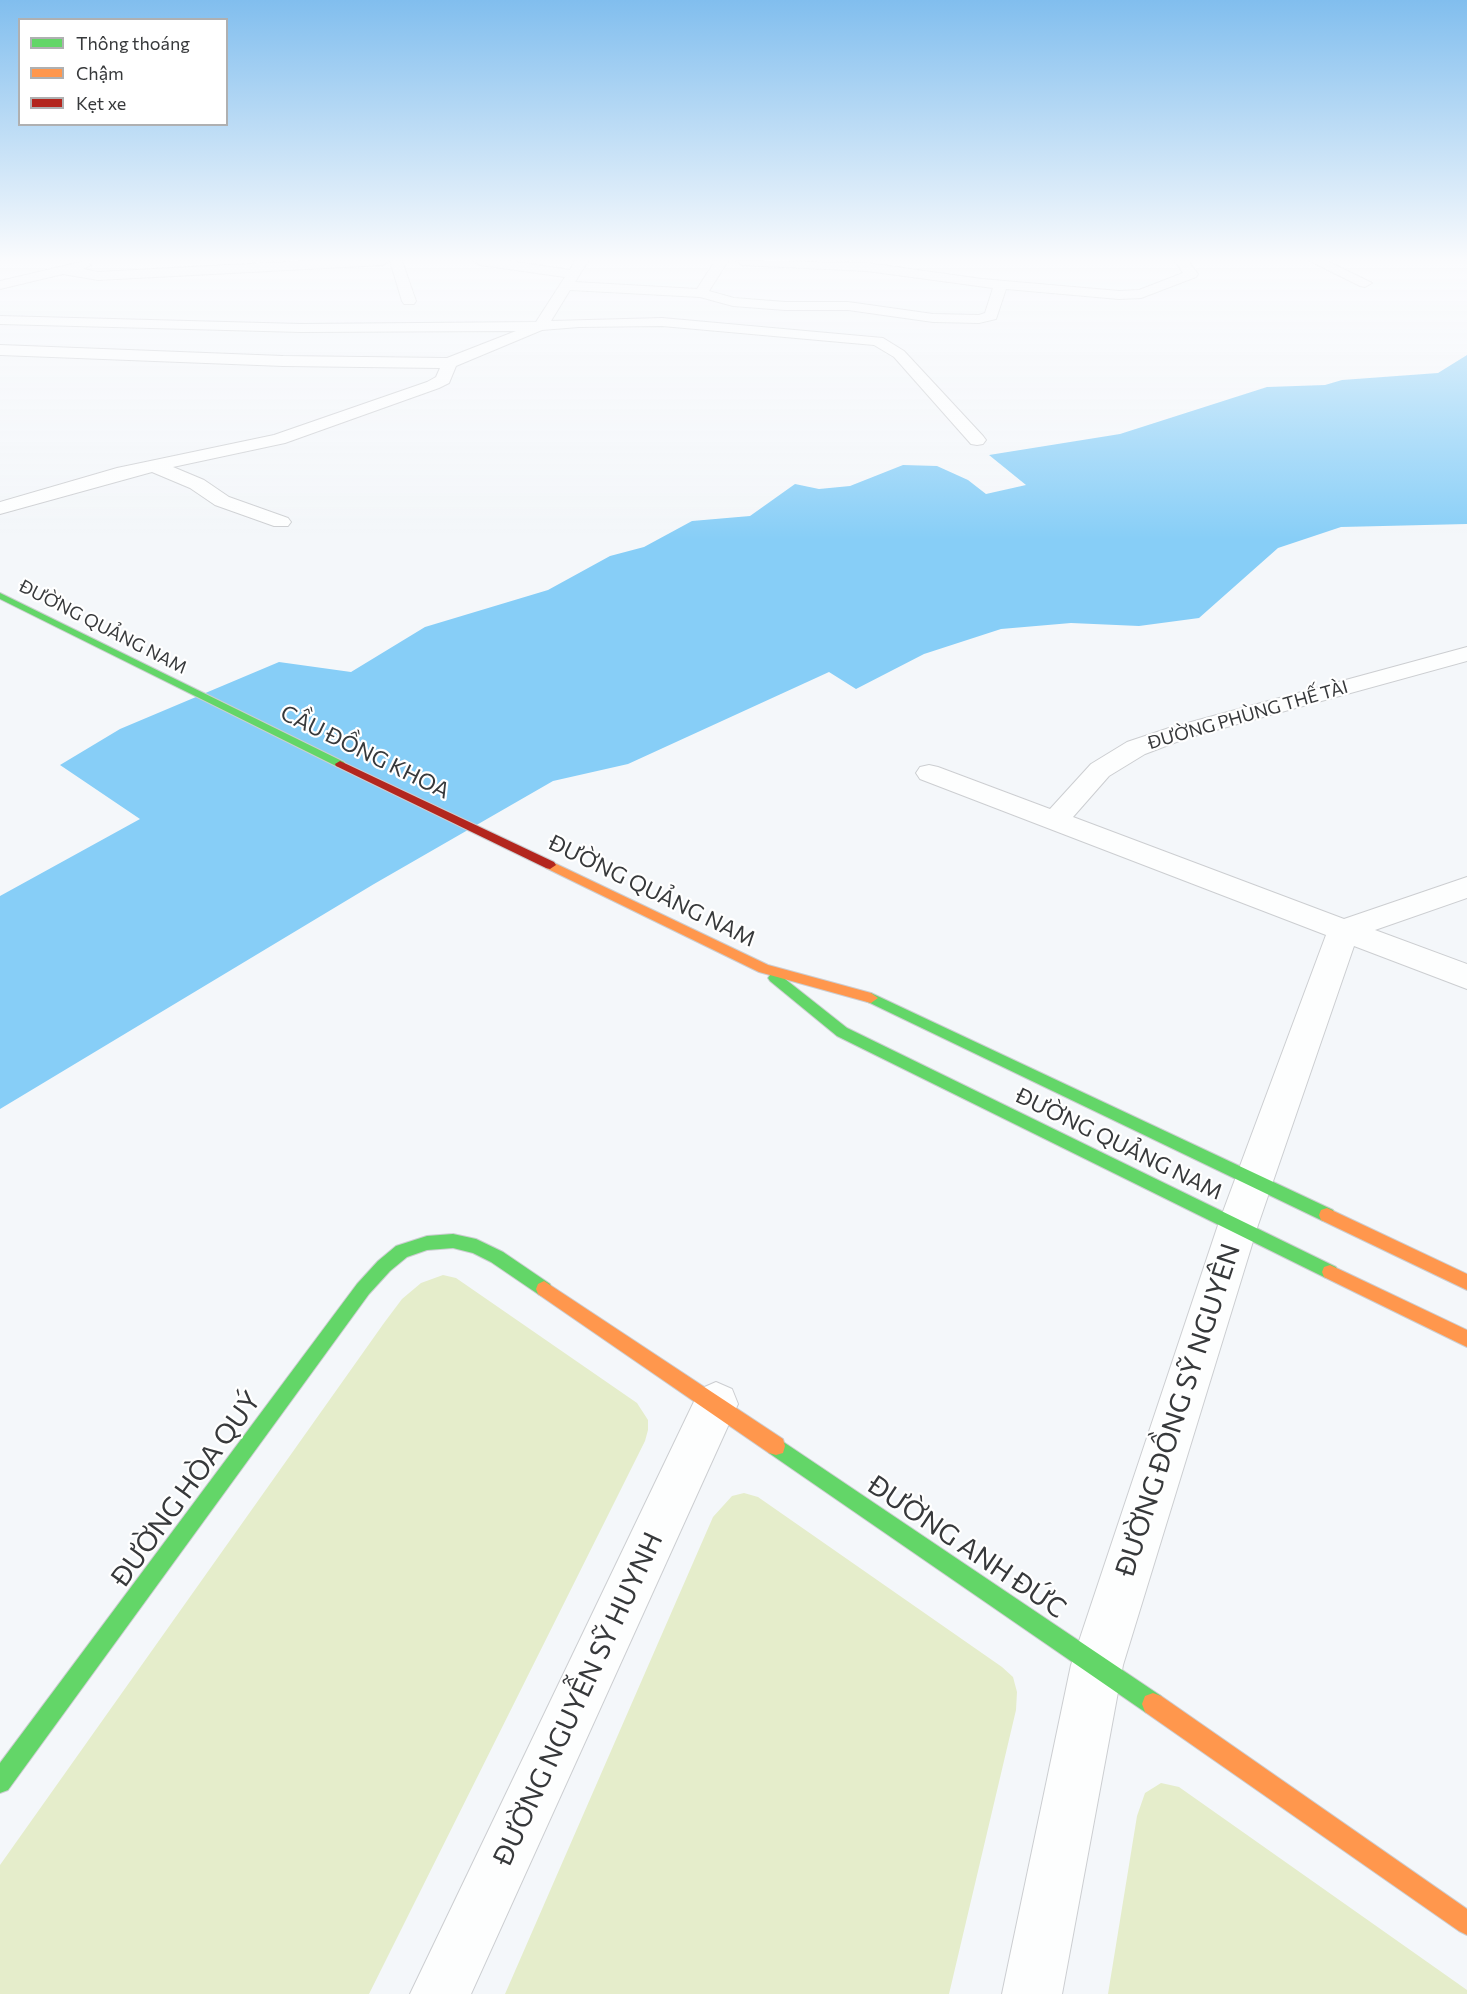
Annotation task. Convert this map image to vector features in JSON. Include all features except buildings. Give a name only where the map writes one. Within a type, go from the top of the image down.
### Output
[{"type":"main road","name":"ĐƯỜNG QUẢNG NAM","points":[[0,596],[190,691]]},
{"type":"main road","name":"CẦU ĐỒNG KHOA","points":[[190,691],[522,852]]},
{"type":"main road","name":"ĐƯỜNG QUẢNG NAM","points":[[522,852],[764,969],[868,997],[1467,1282]]},
{"type":"main road","name":"ĐƯỜNG QUẢNG NAM","points":[[764,969],[842,1032],[1467,1339]]},
{"type":"main road","name":"ĐƯỜNG ANH ĐỨC","points":[[427,1243],[453,1241],[476,1246],[486,1251],[716,1404],[1097,1665],[1467,1923]]},
{"type":"main road","name":"ĐƯỜNG HÒA QUÝ","points":[[0,1782],[363,1288],[402,1251],[427,1243]]},
{"type":"street","points":[[110,354],[448,363],[470,354]]},
{"type":"street","points":[[899,354],[977,440]]},
{"type":"street","points":[[0,508],[117,474],[279,439],[329,423],[443,380],[448,363]]},
{"type":"street","points":[[154,466],[197,484],[222,501],[281,522]]},
{"type":"street","name":"ĐƯỜNG PHÙNG THẾ TÀI","points":[[1054,820],[1100,770],[1118,757],[1146,743],[1467,654]]},
{"type":"street","points":[[929,773],[1467,977]]},
{"type":"street","points":[[1344,930],[1467,887]]},
{"type":"street","name":"ĐƯỜNG ĐỒNG SỸ NGUYÊN","points":[[1032,1994],[1097,1665],[1238,1225],[1344,930]]},
{"type":"street","name":"ĐƯỜNG NGUYỄN SỸ HUYNH","points":[[440,1994],[716,1404]]},
{"type":"green space","points":[[443,1275],[456,1278],[637,1403],[648,1420],[648,1430],[645,1441],[369,1994],[0,1994],[0,1865],[402,1299],[421,1283]]},
{"type":"green space","points":[[744,1493],[758,1497],[1002,1667],[1013,1677],[1017,1692],[1016,1710],[949,1994],[505,1994],[713,1517],[732,1496]]},
{"type":"green space","points":[[1161,1783],[1179,1787],[1467,1990],[1467,1994],[1108,1994],[1137,1816],[1145,1793]]},
{"type":"water","points":[[1467,355],[1467,524],[1341,527],[1278,548],[1199,618],[1139,626],[1071,623],[1001,629],[924,654],[856,689],[829,672],[628,764],[553,781],[374,884],[0,1109],[0,896],[140,819],[60,765],[120,729],[279,662],[351,672],[425,627],[548,590],[610,556],[644,547],[692,521],[750,516],[795,484],[819,489],[850,486],[903,465],[937,466],[968,480],[986,494],[1026,485],[989,455],[1120,434],[1267,387],[1325,385],[1342,380],[1438,373]]},
{"type":"traffic: fast","points":[[0,596],[340,764]]},
{"type":"traffic: fast","points":[[775,978],[842,1032],[1330,1272]]},
{"type":"traffic: fast","points":[[871,998],[1327,1215]]},
{"type":"traffic: fast","points":[[0,1782],[363,1289],[384,1266],[402,1251],[427,1243],[453,1241],[476,1246],[497,1257],[544,1289]]},
{"type":"traffic: fast","points":[[776,1446],[1153,1704]]},
{"type":"traffic: slow","points":[[550,865],[764,969],[871,998]]},
{"type":"traffic: slow","points":[[1327,1215],[1467,1282]]},
{"type":"traffic: slow","points":[[1330,1272],[1467,1339]]},
{"type":"traffic: slow","points":[[544,1289],[776,1446]]},
{"type":"traffic: slow","points":[[1153,1704],[1467,1923]]},
{"type":"traffic: jam","points":[[340,764],[550,865]]}]
